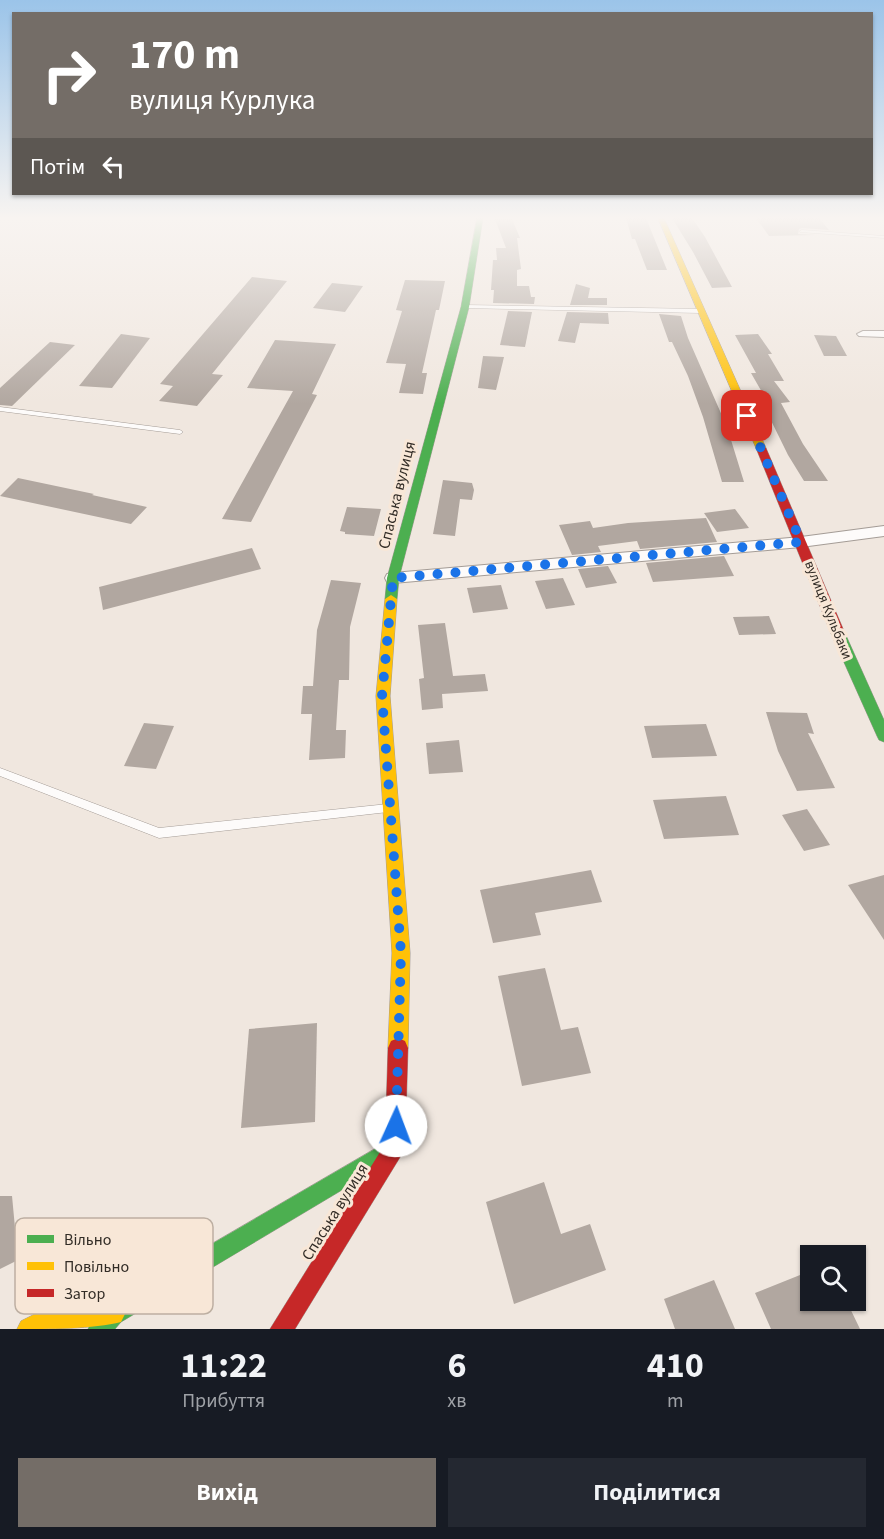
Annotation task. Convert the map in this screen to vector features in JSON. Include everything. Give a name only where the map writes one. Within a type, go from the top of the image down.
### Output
[{"type":"street","name":"Спаська вулиця","points":[[282,1329],[395,1147],[401,953],[382,696],[393,578],[465,308],[470,280]]},
{"type":"street","name":"вулиця Кульбаки","points":[[688,280],[801,542],[850,663],[884,736]]},
{"type":"street","points":[[863,334],[884,334]]},
{"type":"street","points":[[393,578],[801,542],[884,531]]},
{"type":"street","points":[[213,1255],[395,1147]]},
{"type":"street","points":[[29,1329],[49,1319],[113,1314]]},
{"type":"street","points":[[100,1329],[113,1314]]},
{"type":"street","points":[[113,1314],[116,1329]]},
{"type":"lane","points":[[465,308],[701,311]]},
{"type":"lane","points":[[0,409],[180,432]]},
{"type":"lane","points":[[0,772],[159,833],[390,808]]},
{"type":"building","points":[[249,280],[287,281],[212,374],[223,375],[197,406],[159,401],[173,386],[160,384]]},
{"type":"building","points":[[405,280],[445,281],[422,373],[427,373],[423,394],[399,393],[406,364],[386,363],[402,311],[396,310]]},
{"type":"building","points":[[492,280],[517,280],[517,286],[529,286],[531,297],[535,297],[534,304],[493,303],[494,290],[491,290]]},
{"type":"building","points":[[708,280],[728,280],[732,287],[712,288]]},
{"type":"building","points":[[332,283],[363,286],[345,312],[313,308]]},
{"type":"building","points":[[576,284],[590,288],[588,298],[607,298],[607,305],[570,305]]},
{"type":"building","points":[[508,311],[532,312],[525,347],[500,345]]},
{"type":"building","points":[[567,312],[608,313],[609,324],[580,323],[575,343],[558,341]]},
{"type":"building","points":[[659,314],[681,316],[688,338],[727,427],[744,482],[722,482],[688,376],[672,342],[669,342]]},
{"type":"building","points":[[121,334],[150,338],[112,388],[79,386]]},
{"type":"building","points":[[758,334],[772,354],[768,354],[784,381],[774,381],[790,402],[781,403],[803,444],[828,481],[804,481],[788,455],[758,394],[763,394],[751,373],[756,373],[735,335]]},
{"type":"building","points":[[814,335],[836,336],[847,356],[824,356]]},
{"type":"building","points":[[275,340],[336,344],[312,394],[317,395],[251,522],[222,519],[293,391],[247,388]]},
{"type":"building","points":[[50,342],[75,345],[12,406],[0,405],[0,388]]},
{"type":"building","points":[[483,356],[504,357],[496,390],[478,388]]},
{"type":"building","points":[[18,478],[147,507],[131,524],[0,496]]},
{"type":"building","points":[[443,480],[472,483],[474,490],[472,500],[460,499],[455,536],[433,534]]},
{"type":"building","points":[[347,507],[381,509],[374,536],[345,534],[340,531]]},
{"type":"building","points":[[735,509],[749,528],[717,532],[704,513]]},
{"type":"building","points":[[706,518],[717,542],[640,549],[637,541],[598,546],[601,552],[572,555],[559,525],[590,521],[593,528],[628,523]]},
{"type":"building","points":[[252,548],[261,569],[103,610],[99,587]]},
{"type":"building","points":[[724,556],[734,576],[653,582],[646,563]]},
{"type":"building","points":[[608,566],[617,583],[586,588],[578,569]]},
{"type":"building","points":[[563,578],[575,605],[546,609],[535,581]]},
{"type":"building","points":[[331,580],[361,583],[350,627],[349,680],[339,680],[336,730],[346,730],[345,758],[309,760],[312,714],[301,714],[303,686],[313,686],[317,630]]},
{"type":"building","points":[[501,585],[508,609],[473,613],[467,588]]},
{"type":"building","points":[[769,616],[776,634],[739,635],[733,617]]},
{"type":"building","points":[[445,623],[453,676],[485,674],[488,691],[442,694],[443,708],[422,710],[419,679],[424,678],[418,625]]},
{"type":"building","points":[[766,712],[807,713],[814,734],[808,733],[835,788],[797,791],[778,751]]},
{"type":"building","points":[[144,723],[174,726],[156,769],[124,766]]},
{"type":"building","points":[[706,724],[717,756],[652,758],[644,726]]},
{"type":"building","points":[[459,740],[463,772],[429,774],[426,743]]},
{"type":"building","points":[[726,796],[739,835],[664,839],[653,800]]},
{"type":"building","points":[[807,809],[830,845],[804,851],[782,815]]},
{"type":"building","points":[[591,870],[602,902],[535,913],[541,935],[493,943],[480,890]]},
{"type":"building","points":[[884,875],[884,940],[848,885]]},
{"type":"building","points":[[545,968],[561,1030],[578,1027],[591,1073],[522,1086],[498,976]]},
{"type":"building","points":[[317,1023],[315,1122],[241,1128],[249,1029]]},
{"type":"building","points":[[544,1182],[561,1234],[590,1224],[606,1270],[514,1304],[486,1202]]},
{"type":"building","points":[[0,1196],[12,1196],[15,1262],[0,1269]]},
{"type":"building","points":[[800,1275],[800,1311],[851,1311],[860,1329],[771,1329],[755,1293]]},
{"type":"building","points":[[714,1280],[735,1329],[675,1329],[664,1299]]},
{"type":"traffic: fast","points":[[391,599],[393,578],[465,307],[470,280]]},
{"type":"traffic: fast","points":[[837,631],[884,736]]},
{"type":"traffic: fast","points":[[213,1255],[392,1149]]},
{"type":"traffic: fast","points":[[100,1329],[113,1314]]},
{"type":"traffic: slow","points":[[688,280],[761,448]]},
{"type":"traffic: slow","points":[[391,599],[383,696],[401,953],[398,1048]]},
{"type":"traffic: slow","points":[[29,1329],[49,1319],[113,1314]]},
{"type":"traffic: jam","points":[[761,448],[837,631]]},
{"type":"traffic: jam","points":[[282,1329],[395,1147],[398,1048]]},
{"type":"route","points":[[396,1126],[401,953],[382,696],[393,578],[801,542],[747,416]]}]
